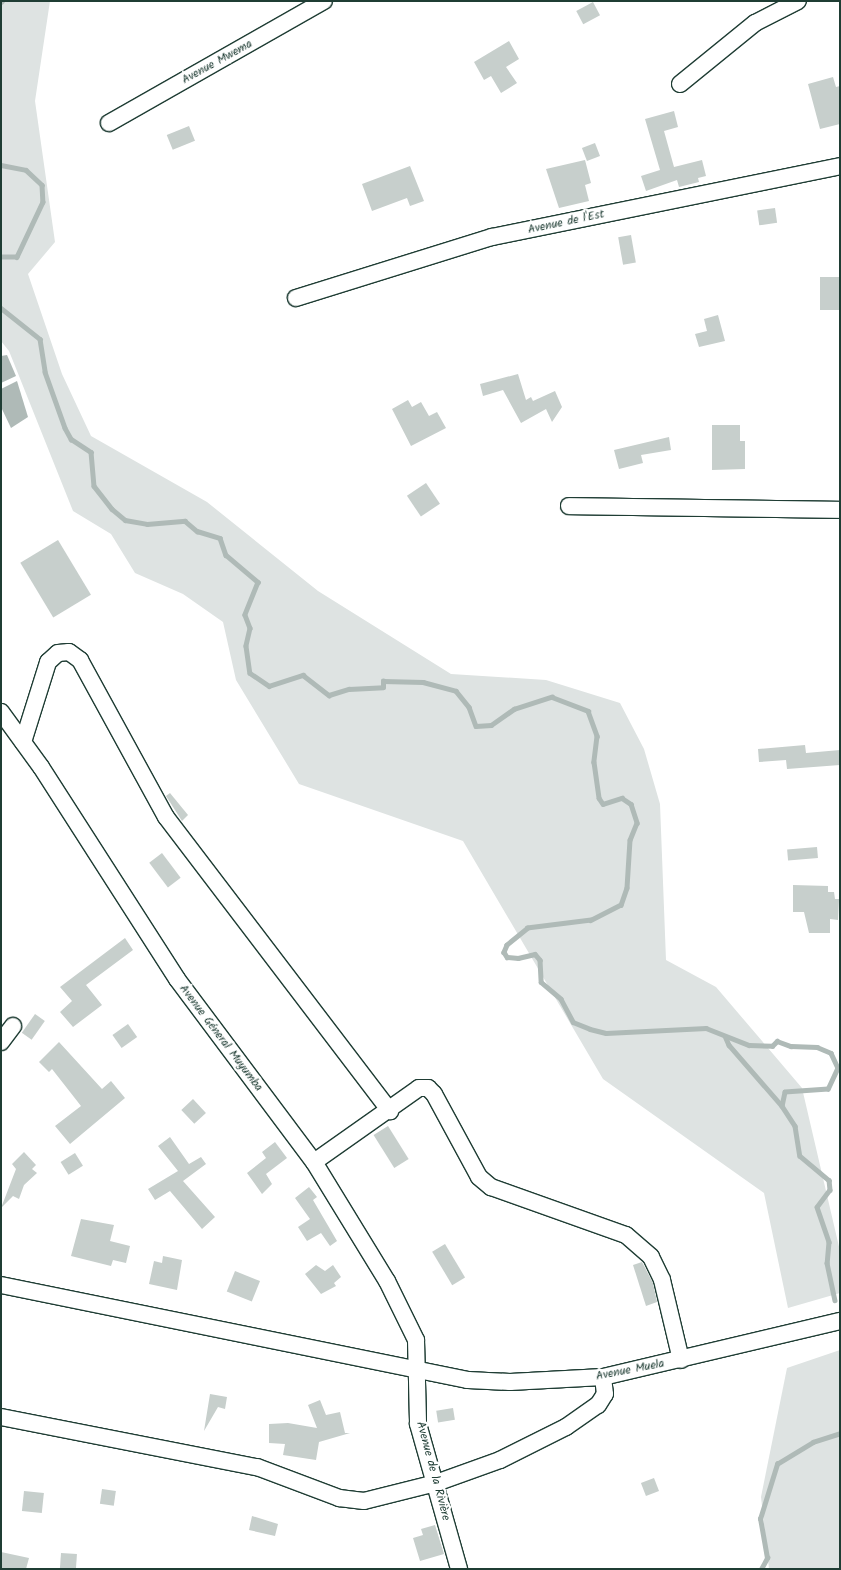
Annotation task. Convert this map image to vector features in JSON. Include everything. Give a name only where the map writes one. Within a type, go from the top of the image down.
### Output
[{"type":"street","name":"Avenue Mwema","points":[[109,123],[324,1]]},
{"type":"street","points":[[680,84],[756,23],[798,1]]},
{"type":"street","name":"Avenue de l'Est","points":[[296,298],[492,237],[840,166]]},
{"type":"street","points":[[569,506],[840,510]]},
{"type":"street","points":[[23,742],[48,662],[58,653],[69,652],[80,660],[166,817],[390,1111]]},
{"type":"street","name":"Avenue Géneral Muyumba","points":[[1,712],[23,742],[177,979],[314,1162],[387,1281],[412,1328],[417,1371]]},
{"type":"street","points":[[1,1042],[13,1026]]},
{"type":"street","points":[[314,1162],[390,1111],[419,1088],[428,1088],[434,1094],[479,1177],[491,1187],[626,1236],[645,1252],[662,1280],[681,1360]]},
{"type":"street","name":"Avenue Muela","points":[[1,1285],[417,1371],[468,1380],[502,1382],[603,1377],[840,1321]]},
{"type":"street","name":"Avenue de la Rivière","points":[[417,1371],[418,1424],[459,1569]]},
{"type":"street","points":[[1,1417],[257,1467],[339,1498],[364,1501],[389,1497],[436,1483],[500,1460],[566,1427],[598,1405],[605,1394],[603,1377]]},
{"type":"shaded area","points":[[1,1],[50,1],[35,101],[55,242],[28,274],[62,374],[91,436],[207,502],[318,591],[451,674],[546,680],[620,703],[644,749],[660,804],[666,960],[716,987],[802,1088],[840,1251],[840,1293],[788,1308],[764,1193],[603,1079],[463,841],[299,784],[236,680],[223,622],[183,594],[135,573],[111,534],[73,511],[9,351],[1,341]]},
{"type":"shaded area","points":[[7,355],[16,376],[1,383],[1,356]]},
{"type":"shaded area","points":[[17,381],[28,417],[11,428],[1,407],[1,389]]},
{"type":"shaded area","points":[[840,1350],[840,1569],[769,1569],[761,1497],[787,1368]]},
{"type":"building","points":[[593,2],[600,15],[583,24],[576,11]]},
{"type":"building","points":[[509,41],[519,59],[506,67],[517,83],[501,93],[491,76],[484,80],[474,62]]},
{"type":"building","points":[[833,77],[836,87],[840,86],[840,124],[820,129],[808,84]]},
{"type":"building","points":[[674,111],[678,127],[664,131],[674,167],[702,160],[706,176],[698,178],[699,182],[679,187],[677,180],[646,191],[641,176],[660,170],[645,119]]},
{"type":"building","points":[[189,126],[195,141],[173,150],[167,135]]},
{"type":"building","points":[[595,143],[600,156],[587,161],[582,148]]},
{"type":"building","points":[[585,160],[591,183],[585,185],[589,201],[559,208],[546,169]]},
{"type":"building","points":[[410,166],[424,201],[410,206],[407,198],[372,211],[362,184]]},
{"type":"building","points":[[775,208],[777,223],[759,225],[757,211]]},
{"type":"building","points":[[631,235],[636,263],[623,265],[618,237]]},
{"type":"building","points":[[820,277],[840,277],[840,310],[820,310]]},
{"type":"building","points":[[718,315],[725,341],[699,347],[695,334],[707,331],[704,319]]},
{"type":"building","points":[[518,374],[526,400],[531,397],[533,401],[555,391],[562,407],[552,422],[546,409],[521,423],[503,390],[483,396],[480,384]]},
{"type":"building","points":[[408,400],[412,407],[421,402],[429,416],[437,412],[446,428],[411,446],[392,409]]},
{"type":"building","points":[[712,425],[740,425],[740,441],[745,441],[745,469],[712,470]]},
{"type":"building","points":[[669,437],[671,450],[641,455],[643,463],[619,469],[614,450]]},
{"type":"building","points":[[426,483],[440,504],[421,517],[407,496]]},
{"type":"building","points":[[58,540],[91,595],[53,618],[20,563]]},
{"type":"building","points":[[805,745],[806,753],[840,750],[840,765],[787,769],[786,760],[759,762],[758,749]]},
{"type":"building","points":[[170,793],[188,815],[182,821],[166,796]]},
{"type":"building","points":[[817,847],[818,858],[788,861],[787,850]]},
{"type":"building","points":[[162,853],[181,878],[168,887],[149,863]]},
{"type":"building","points":[[793,885],[828,886],[828,892],[834,892],[835,899],[839,899],[838,920],[830,919],[830,933],[809,933],[804,912],[793,912]]},
{"type":"building","points":[[125,938],[133,950],[86,985],[102,1005],[73,1027],[60,1012],[72,1001],[60,987]]},
{"type":"building","points":[[35,1014],[45,1021],[32,1040],[22,1033]]},
{"type":"building","points":[[128,1024],[137,1037],[122,1048],[112,1035]]},
{"type":"building","points":[[59,1042],[102,1089],[111,1081],[125,1098],[70,1144],[55,1126],[81,1106],[52,1069],[49,1072],[39,1062]]},
{"type":"building","points":[[193,1099],[206,1113],[194,1124],[181,1110]]},
{"type":"building","points":[[388,1126],[409,1159],[394,1168],[374,1135]]},
{"type":"building","points":[[170,1137],[189,1164],[201,1157],[206,1164],[183,1181],[215,1217],[202,1229],[170,1191],[155,1200],[148,1189],[178,1171],[158,1146]]},
{"type":"building","points":[[275,1142],[287,1158],[266,1174],[272,1184],[262,1194],[247,1173],[266,1158],[262,1152]]},
{"type":"building","points":[[24,1152],[36,1165],[32,1169],[37,1173],[24,1185],[19,1199],[13,1196],[1,1208],[16,1169],[12,1164]]},
{"type":"building","points":[[75,1153],[83,1166],[69,1175],[61,1162]]},
{"type":"building","points":[[309,1187],[317,1197],[313,1200],[337,1241],[330,1246],[321,1233],[307,1241],[298,1227],[310,1219],[295,1198]]},
{"type":"building","points":[[81,1219],[114,1225],[110,1241],[130,1246],[126,1263],[113,1260],[111,1266],[71,1256]]},
{"type":"building","points":[[445,1244],[465,1277],[452,1285],[432,1252]]},
{"type":"building","points":[[163,1256],[182,1260],[177,1290],[149,1284],[154,1261],[162,1263]]},
{"type":"building","points":[[642,1262],[653,1283],[657,1302],[646,1306],[633,1265]]},
{"type":"building","points":[[316,1265],[325,1271],[333,1265],[341,1277],[334,1283],[336,1286],[321,1294],[305,1274]]},
{"type":"building","points":[[235,1271],[260,1281],[252,1302],[227,1291]]},
{"type":"building","points":[[210,1394],[227,1397],[225,1409],[218,1407],[204,1431]]},
{"type":"building","points":[[320,1400],[326,1415],[340,1412],[345,1433],[350,1433],[319,1442],[316,1460],[283,1455],[285,1444],[269,1443],[269,1424],[288,1423],[317,1428],[308,1405]]},
{"type":"building","points":[[453,1408],[455,1420],[438,1423],[436,1411]]},
{"type":"building","points":[[654,1478],[659,1491],[646,1496],[641,1483]]},
{"type":"building","points":[[102,1489],[116,1491],[114,1506],[100,1504]]},
{"type":"building","points":[[24,1491],[44,1493],[42,1513],[22,1511]]},
{"type":"building","points":[[252,1516],[278,1524],[275,1536],[249,1530]]},
{"type":"building","points":[[435,1525],[444,1554],[420,1561],[413,1538],[423,1535],[421,1529]]},
{"type":"building","points":[[1,1552],[29,1558],[26,1569],[1,1569]]},
{"type":"building","points":[[61,1553],[77,1554],[76,1569],[60,1569]]},
{"type":"waterway","points":[[1,165],[26,170],[42,185],[43,202],[17,257],[1,257]]},
{"type":"waterway","points":[[1,308],[40,339],[45,372],[65,428],[71,439],[91,452],[94,486],[112,509],[125,520],[147,524],[185,521],[197,531],[220,538],[226,555],[258,582],[245,615],[250,628],[246,646],[250,673],[269,686],[303,675],[329,695],[349,689],[383,687],[383,681],[423,682],[456,691],[469,707],[476,726],[491,725],[514,709],[552,697],[588,711],[597,736],[594,762],[599,798],[603,804],[622,798],[631,804],[637,823],[630,840],[627,888],[621,905],[591,920],[528,928],[507,945],[504,952],[507,957],[518,958],[535,954],[540,960],[541,982],[561,999],[573,1022],[590,1029],[606,1033],[706,1028],[749,1045],[772,1046],[777,1041],[791,1046],[817,1047],[831,1053],[838,1068],[828,1089],[785,1092],[782,1106],[795,1126],[800,1156],[829,1180],[830,1190],[817,1207],[829,1242],[827,1263],[835,1300]]},
{"type":"waterway","points":[[725,1036],[729,1045],[782,1106]]},
{"type":"waterway","points":[[761,1569],[767,1558],[760,1519],[777,1464],[813,1442],[840,1433]]}]
